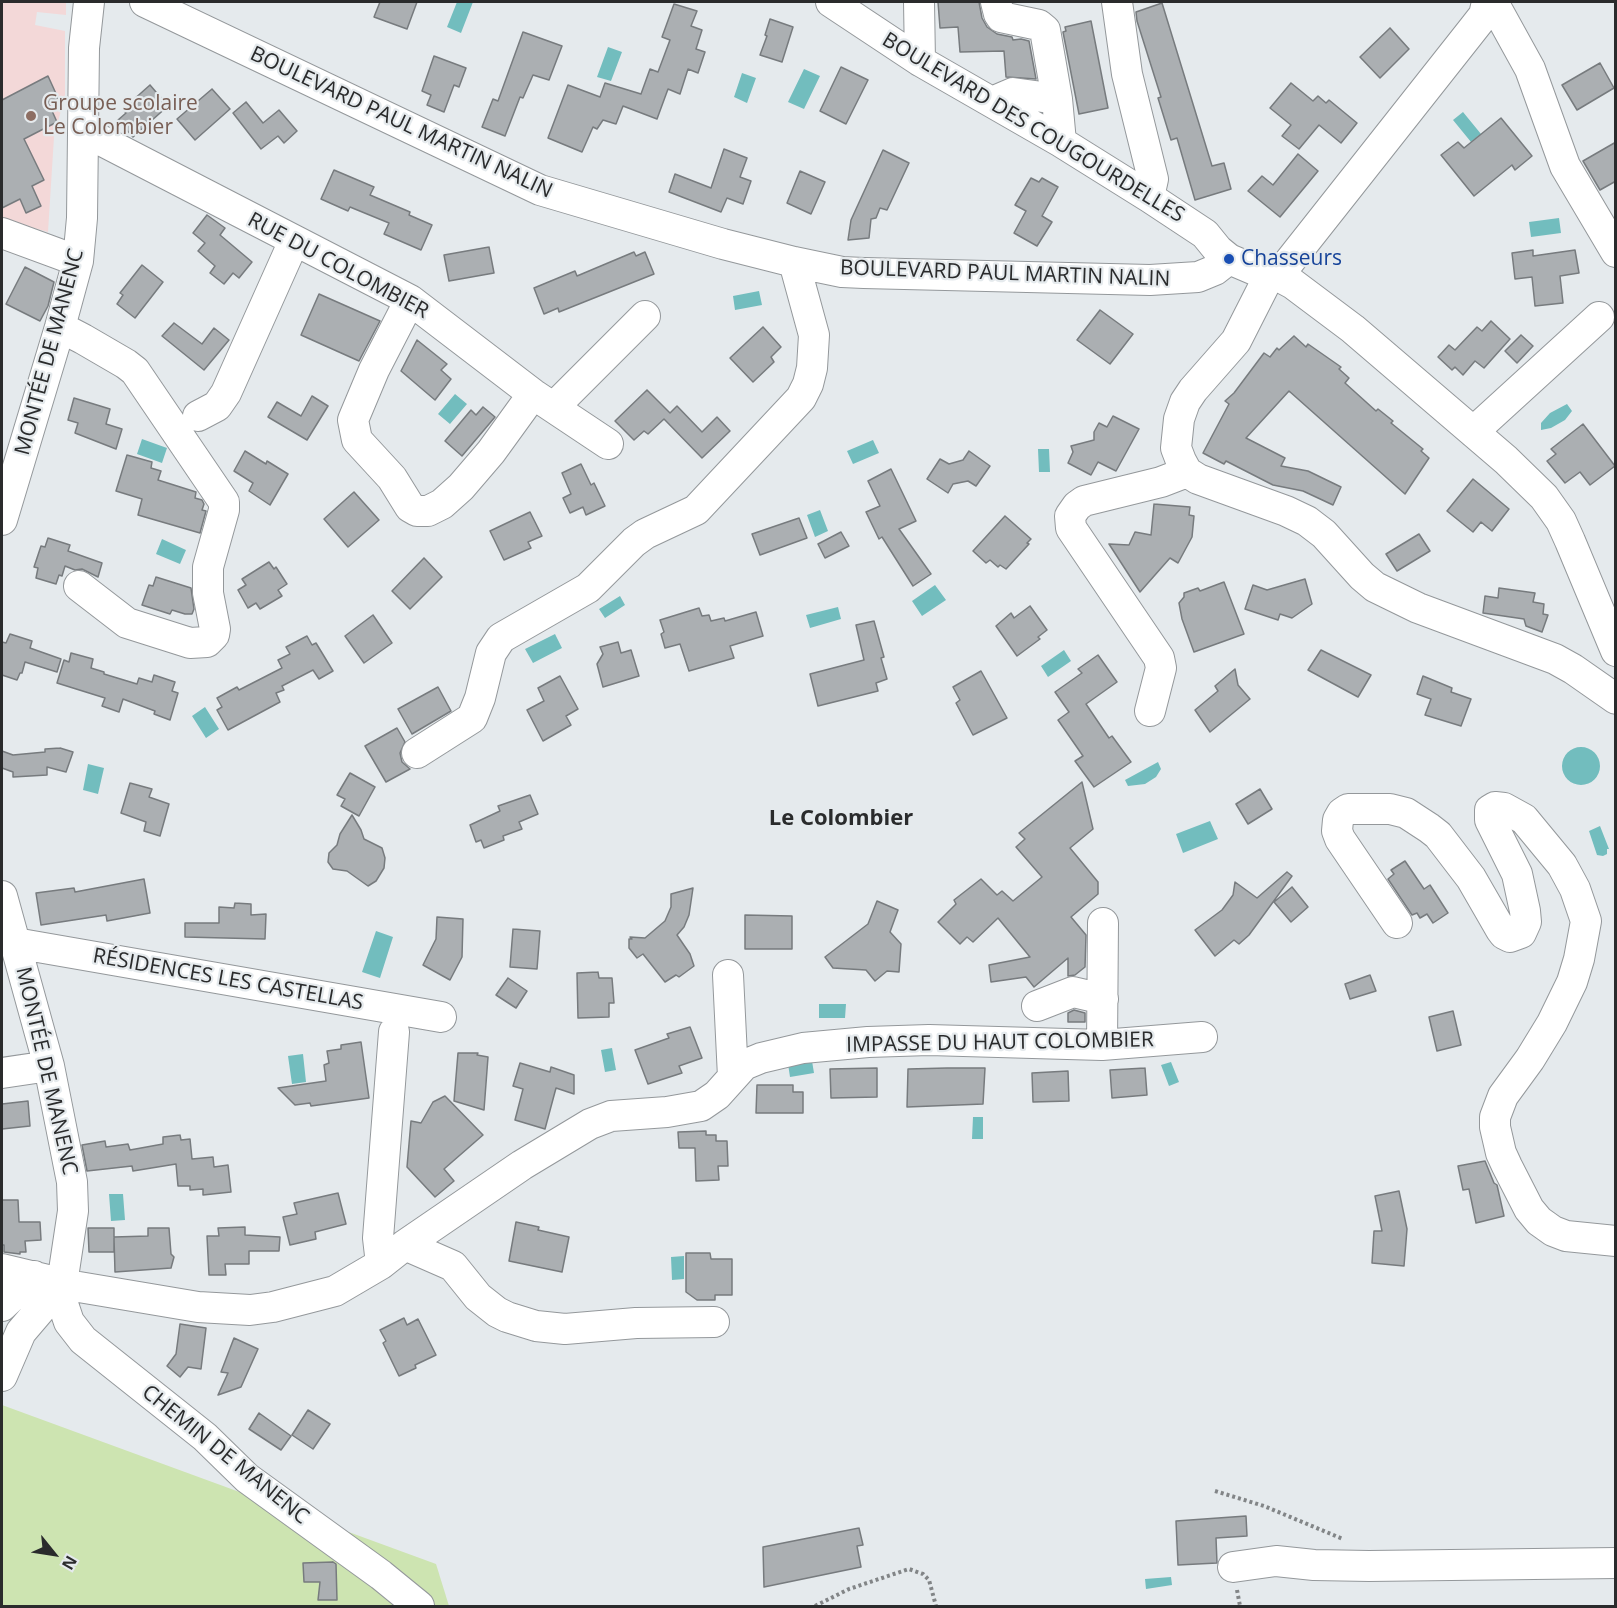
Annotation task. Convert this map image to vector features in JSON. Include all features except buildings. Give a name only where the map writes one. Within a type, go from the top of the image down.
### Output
[{"type":"street","name":"MONTÉE DE MANENC","points":[[2,520],[78,261],[82,218],[84,48],[89,2]]},
{"type":"street","name":"BOULEVARD PAUL MARTIN NALIN","points":[[145,2],[540,190],[723,244],[794,262],[842,272],[1150,280],[1198,277],[1215,270],[1229,259]]},
{"type":"street","name":"BOULEVARD DES COUGOURDELLES","points":[[831,2],[920,61],[1061,142],[1149,197],[1205,234],[1229,259]]},
{"type":"street","points":[[919,2],[920,61]]},
{"type":"street","points":[[996,2],[1002,17],[1039,25],[1045,30],[1057,99],[1061,142]]},
{"type":"street","points":[[1117,2],[1127,74],[1153,179],[1149,197]]},
{"type":"street","points":[[1461,2],[1473,29]]},
{"type":"street","points":[[1487,2],[1484,15],[1274,276],[1236,340],[1193,390],[1179,418],[1176,448],[1187,472],[1198,479],[1307,521],[1324,534],[1375,587],[1418,608],[1555,659],[1616,699]]},
{"type":"street","points":[[1493,2],[1530,69],[1565,165],[1616,252]]},
{"type":"street","points":[[992,102],[1013,93],[1057,99]]},
{"type":"street","name":"RUE DU COLOMBIER","points":[[83,131],[410,300],[544,400],[608,444]]},
{"type":"street","points":[[2,232],[78,261]]},
{"type":"street","points":[[198,416],[217,406],[226,393],[294,241]]},
{"type":"street","points":[[1229,259],[1293,284],[1353,329],[1522,475],[1552,508],[1570,541],[1616,651]]},
{"type":"street","points":[[417,753],[472,718],[480,698],[491,653],[501,638],[588,588],[645,534],[696,510],[801,398],[813,368],[814,335],[794,262]]},
{"type":"street","points":[[410,300],[374,370],[353,420],[357,440],[392,478],[410,507],[417,511],[428,511],[442,504],[461,487],[490,452],[544,400],[645,316]]},
{"type":"street","points":[[1473,432],[1599,317]]},
{"type":"street","points":[[60,327],[126,364],[135,372],[224,502],[224,510],[208,567],[208,593],[215,629],[214,635],[207,642],[190,644],[127,623],[79,586]]},
{"type":"street","points":[[1150,711],[1161,668],[1159,658],[1071,528],[1070,516],[1084,501],[1161,482],[1187,472]]},
{"type":"street","points":[[1397,922],[1340,839],[1337,831],[1338,820],[1348,809],[1390,809],[1406,813],[1429,828],[1471,878],[1504,934],[1510,937],[1521,933],[1526,922],[1525,911],[1517,874],[1490,820],[1490,810],[1495,807],[1504,808],[1524,819],[1562,865],[1575,890],[1586,921],[1579,959],[1572,982],[1552,1023],[1503,1096],[1495,1116],[1495,1127],[1501,1153],[1529,1209],[1539,1221],[1552,1231],[1566,1236],[1616,1240]]},
{"type":"street","name":"MONTÉE DE MANENC","points":[[2,896],[49,1066],[73,1193],[71,1235],[48,1280]]},
{"type":"street","points":[[1102,923],[1102,1045]]},
{"type":"street","name":"RÉSIDENCES LES CASTELLAS","points":[[15,943],[441,1017]]},
{"type":"street","points":[[728,975],[733,1077]]},
{"type":"street","points":[[1037,1006],[1073,992],[1103,999]]},
{"type":"street","points":[[381,1263],[378,1238],[394,1032]]},
{"type":"street","name":"IMPASSE DU HAUT COLOMBIER","points":[[2,1269],[48,1280],[198,1307],[250,1310],[295,1303],[335,1291],[381,1263],[559,1142],[590,1124],[611,1116],[667,1112],[701,1106],[717,1095],[744,1065],[761,1058],[803,1048],[857,1043],[929,1040],[1102,1045],[1202,1037]]},
{"type":"street","points":[[2,1073],[49,1066]]},
{"type":"street","points":[[405,1245],[453,1266],[473,1292],[487,1304],[507,1317],[528,1324],[566,1329],[636,1323],[714,1322]]},
{"type":"street","points":[[2,1306],[48,1280]]},
{"type":"street","points":[[2,1376],[21,1332],[48,1280]]},
{"type":"street","name":"CHEMIN DE MANENC","points":[[48,1280],[69,1322],[83,1340],[205,1437],[247,1478],[381,1575],[419,1606]]},
{"type":"street","points":[[1233,1567],[1276,1561],[1314,1565],[1369,1566],[1616,1563]]},
{"type":"path","points":[[1215,1491],[1264,1506],[1345,1540]]},
{"type":"path","points":[[815,1606],[849,1589],[909,1569],[923,1574],[929,1580],[936,1606]]},
{"type":"shaded area","name":"Groupe scolaire Le Colombier","points":[[2,2],[66,2],[66,15],[37,12],[35,25],[65,31],[65,95],[54,137],[48,232],[2,219]]},
{"type":"green space","points":[[2,1405],[436,1564],[449,1606],[2,1606]]},
{"type":"water","points":[[457,2],[473,2],[461,33],[447,27]]},
{"type":"water","points":[[608,47],[622,52],[611,81],[597,77]]},
{"type":"water","points":[[804,69],[820,76],[804,109],[788,102]]},
{"type":"water","points":[[742,73],[756,78],[747,103],[734,97]]},
{"type":"water","points":[[1463,112],[1481,134],[1471,142],[1453,120]]},
{"type":"water","points":[[1559,218],[1561,233],[1531,237],[1529,222]]},
{"type":"water","points":[[759,291],[762,305],[735,310],[733,296]]},
{"type":"water","points":[[455,394],[467,404],[450,424],[438,414]]},
{"type":"water","points":[[1567,404],[1572,411],[1565,420],[1551,428],[1541,430],[1541,423],[1550,413]]},
{"type":"water","points":[[142,439],[167,448],[162,463],[137,454]]},
{"type":"water","points":[[873,440],[879,453],[853,464],[847,451]]},
{"type":"water","points":[[1038,449],[1049,449],[1050,472],[1039,472]]},
{"type":"water","points":[[820,510],[828,531],[815,537],[807,515]]},
{"type":"water","points":[[162,539],[186,550],[180,564],[156,554]]},
{"type":"water","points":[[935,585],[946,600],[922,616],[912,601]]},
{"type":"water","points":[[620,596],[625,605],[605,618],[599,609]]},
{"type":"water","points":[[838,607],[841,619],[810,628],[806,615]]},
{"type":"water","points":[[555,634],[562,648],[533,663],[525,649]]},
{"type":"water","points":[[1064,650],[1071,661],[1048,677],[1041,666]]},
{"type":"water","points":[[205,707],[219,729],[206,738],[192,716]]},
{"type":"water","points":[[1581,747],[1594,753],[1600,766],[1594,779],[1581,785],[1568,779],[1562,766],[1568,753]]},
{"type":"water","points":[[1158,762],[1161,769],[1156,777],[1145,784],[1128,786],[1125,780]]},
{"type":"water","points":[[88,764],[104,768],[98,794],[83,790]]},
{"type":"water","points":[[1210,821],[1218,839],[1183,853],[1176,834]]},
{"type":"water","points":[[1600,826],[1609,849],[1603,856],[1597,855],[1589,831]]},
{"type":"water","points":[[376,931],[393,937],[380,978],[362,972]]},
{"type":"water","points":[[819,1004],[846,1004],[845,1018],[819,1018]]},
{"type":"water","points":[[612,1048],[616,1070],[605,1072],[601,1050]]},
{"type":"water","points":[[303,1054],[306,1082],[292,1084],[288,1056]]},
{"type":"water","points":[[812,1061],[814,1073],[790,1077],[788,1064]]},
{"type":"water","points":[[1171,1062],[1179,1082],[1169,1086],[1161,1065]]},
{"type":"water","points":[[973,1117],[983,1117],[983,1139],[972,1139]]},
{"type":"water","points":[[109,1194],[123,1194],[125,1220],[111,1221]]},
{"type":"water","points":[[684,1256],[684,1279],[672,1280],[671,1257]]},
{"type":"water","points":[[1171,1577],[1172,1585],[1146,1589],[1145,1579]]},
{"type":"place","name":"Groupe scolaire Le Colombier","points":[[31,116]]},
{"type":"place","name":"Chasseurs","points":[[1229,259]]},
{"type":"district","name":"Le Colombier","points":[[841,819]]}]
